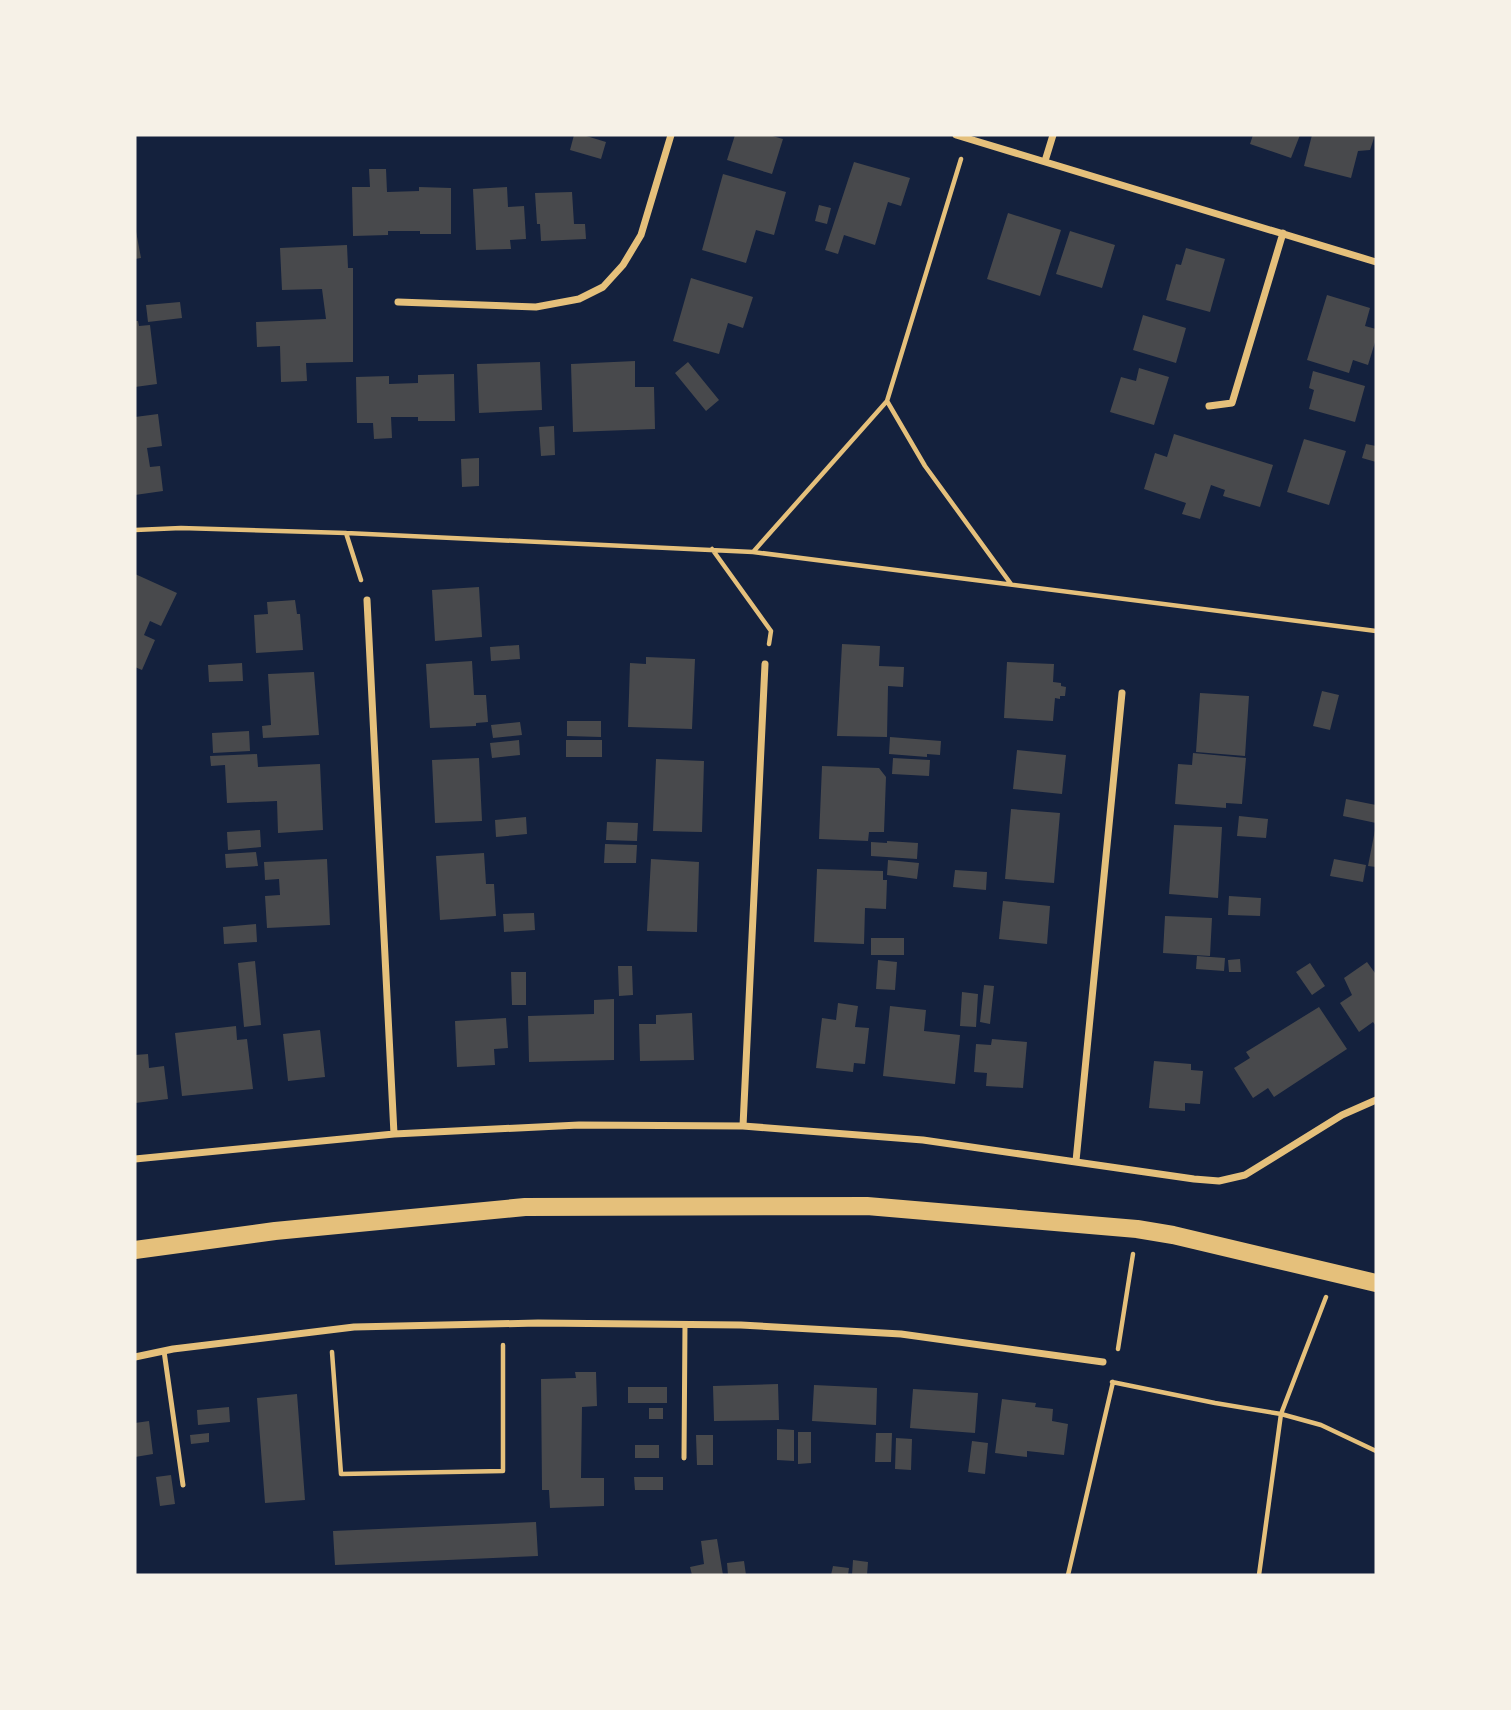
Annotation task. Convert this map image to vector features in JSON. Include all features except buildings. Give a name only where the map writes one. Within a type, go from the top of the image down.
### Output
[{"type":"main road","points":[[135,1250],[275,1231],[525,1207],[867,1206],[1137,1229],[1376,1283]]},
{"type":"street","points":[[398,302],[536,307],[579,299],[603,287],[623,265],[641,235],[671,135]]},
{"type":"street","points":[[956,135],[1376,262]]},
{"type":"street","points":[[1045,161],[1053,135]]},
{"type":"street","points":[[1209,406],[1232,403],[1283,233]]},
{"type":"street","points":[[367,600],[394,1133]]},
{"type":"street","points":[[743,1126],[765,664]]},
{"type":"street","points":[[1076,1161],[1122,693]]},
{"type":"street","points":[[135,1160],[394,1133],[579,1125],[743,1126],[923,1140],[1219,1181],[1245,1175],[1342,1115],[1376,1100]]},
{"type":"street","points":[[135,1357],[354,1326],[538,1323],[741,1325],[901,1334],[1104,1362]]},
{"type":"lane","points":[[684,1458],[685,1324]]},
{"type":"lane","points":[[164,1351],[183,1485]]},
{"type":"path","points":[[753,552],[887,401],[967,138]]},
{"type":"path","points":[[887,401],[925,467],[1011,584]]},
{"type":"path","points":[[135,530],[181,527],[753,552],[1376,631]]},
{"type":"path","points":[[345,533],[367,600]]},
{"type":"path","points":[[711,549],[771,631],[765,664]]},
{"type":"path","points":[[1116,1357],[1137,1229]]},
{"type":"path","points":[[1259,1575],[1281,1414],[1335,1273]]},
{"type":"path","points":[[333,1365],[341,1474],[503,1471],[503,1359]]},
{"type":"path","points":[[1068,1575],[1114,1370]]},
{"type":"path","points":[[1112,1383],[1281,1414],[1321,1425],[1376,1451]]}]
